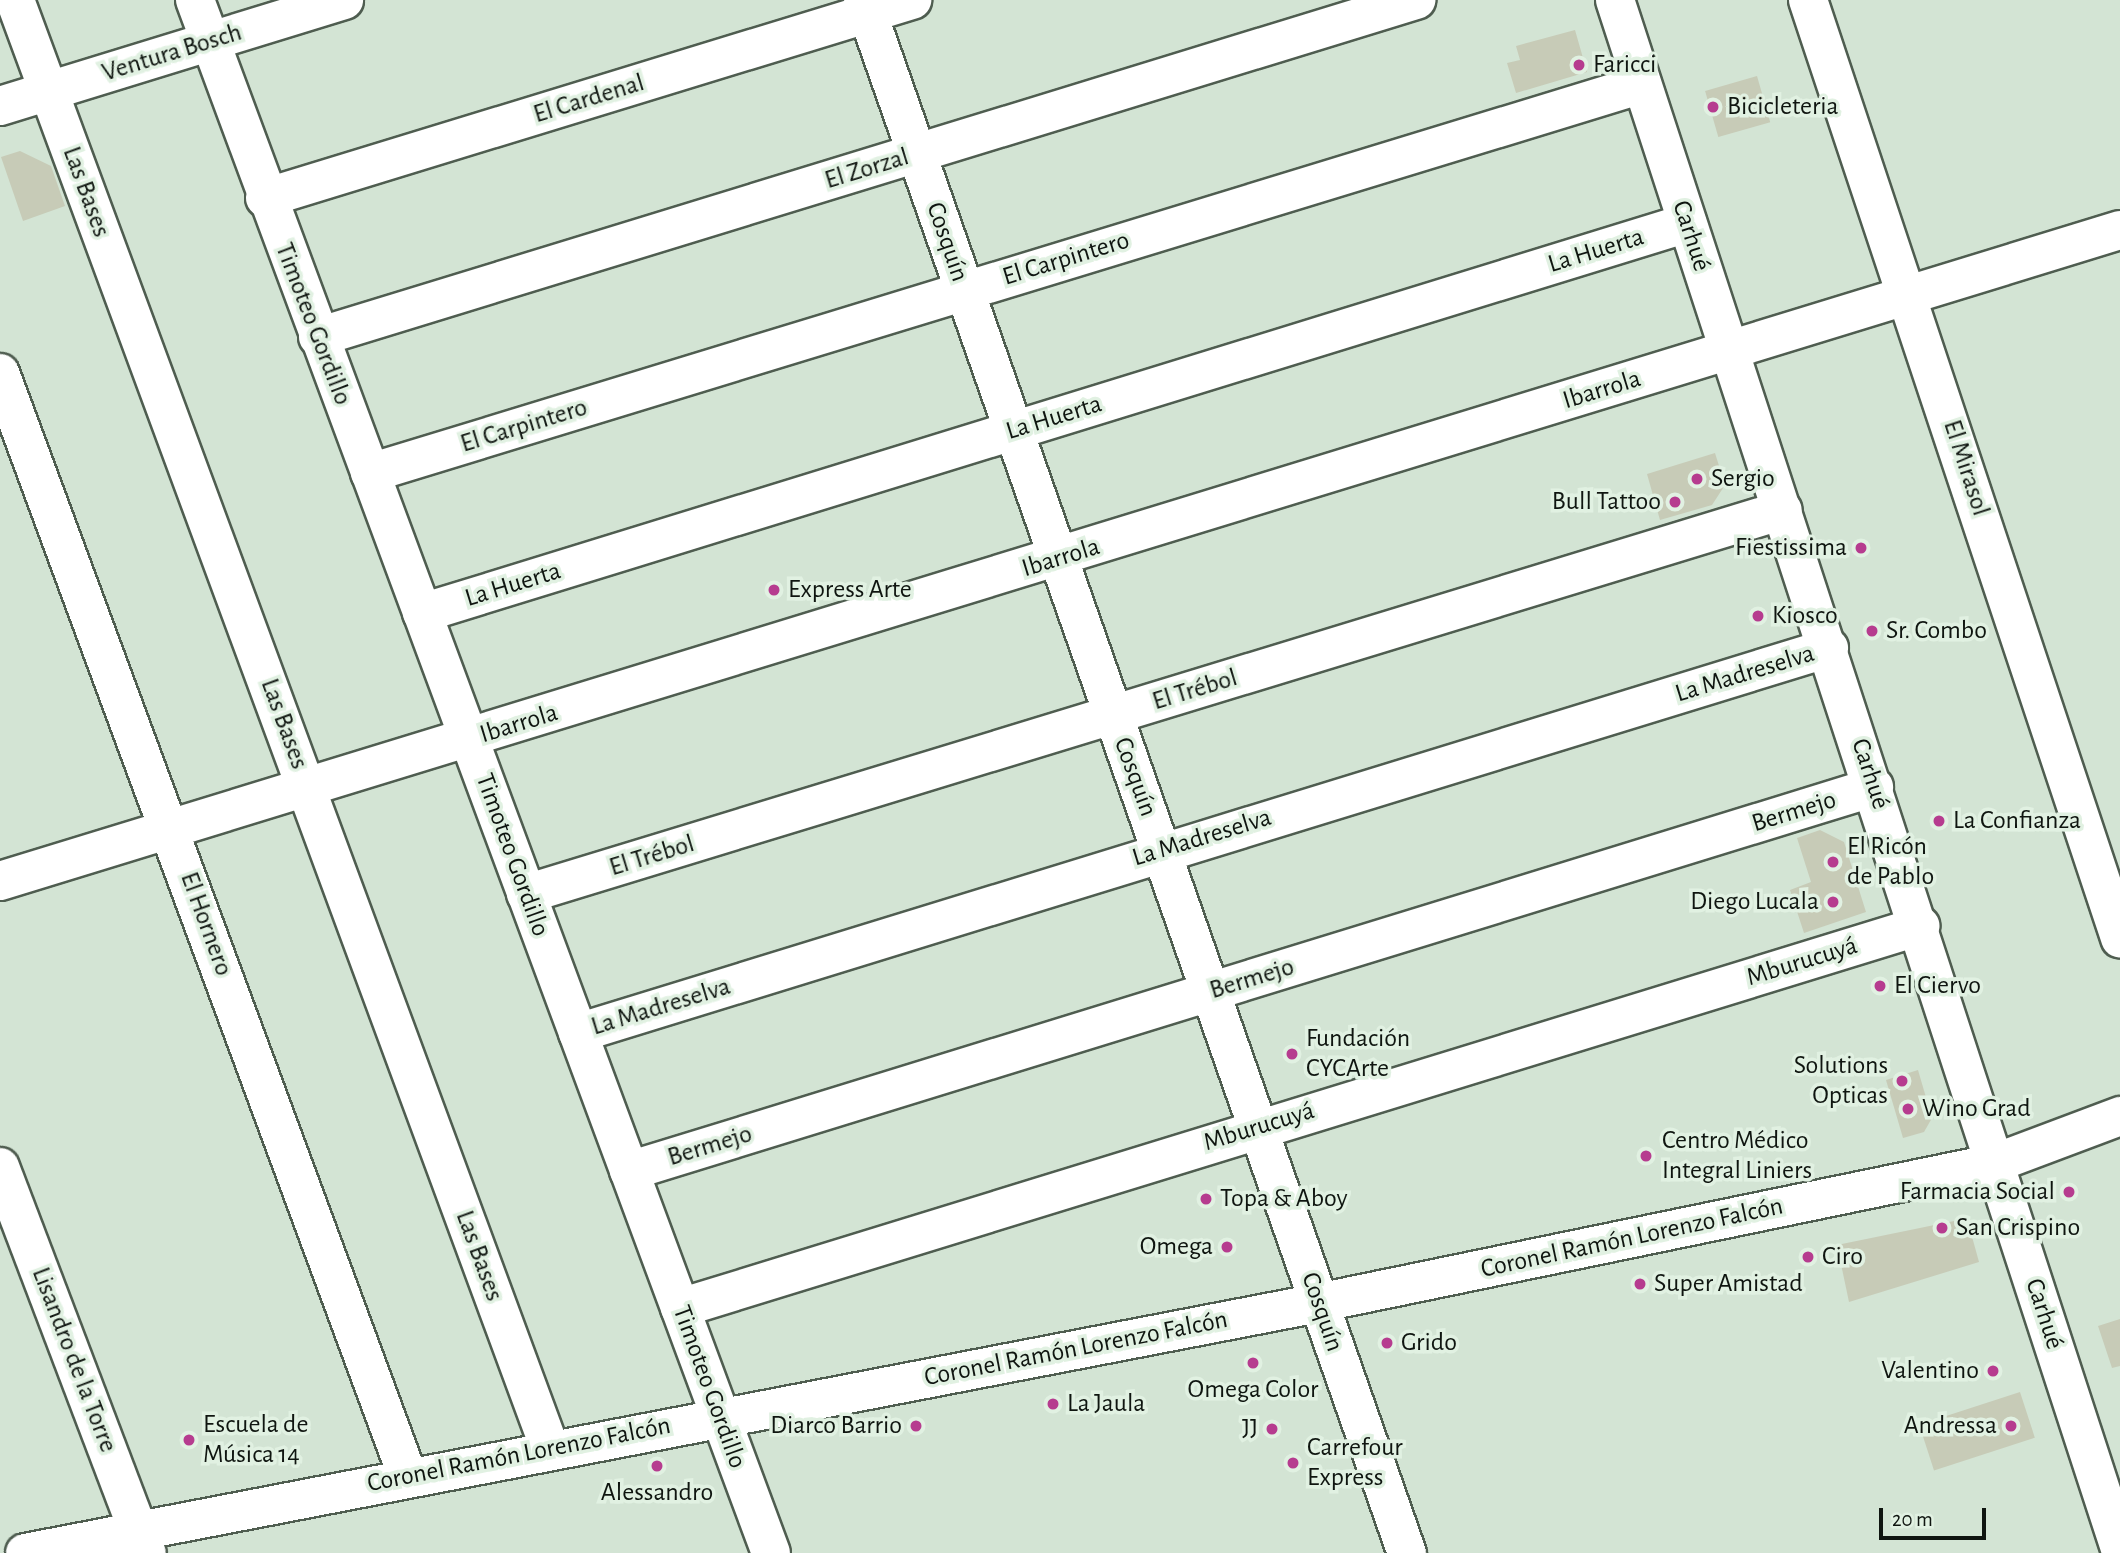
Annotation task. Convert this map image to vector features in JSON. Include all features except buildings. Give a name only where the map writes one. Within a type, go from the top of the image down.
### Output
[{"type":"street","name":"Las Bases","points":[[15,0],[309,789],[550,1449]]},
{"type":"street","name":"Timoteo Gordillo","points":[[195,0],[265,198],[370,473],[771,1553]]},
{"type":"street","name":"Ventura Bosch","points":[[0,106],[344,0]]},
{"type":"street","name":"El Cardenal","points":[[265,198],[865,7],[912,0]]},
{"type":"street","name":"El Zorzal","points":[[318,337],[1416,0]]},
{"type":"street","name":"Carhué","points":[[1615,0],[1920,926],[2120,1549]]},
{"type":"street","name":"El Mirasol","points":[[1808,0],[2120,938]]},
{"type":"street","name":"Cosquín","points":[[865,7],[1407,1553]]},
{"type":"street","name":"El Carpintero","points":[[370,473],[964,289],[1642,84]]},
{"type":"street","name":"La Huerta","points":[[422,614],[1687,223]]},
{"type":"street","name":"Ibarrola","points":[[0,881],[1057,560],[2120,230]]},
{"type":"street","name":"El Hornero","points":[[0,373],[408,1477]]},
{"type":"street","name":"El Trébol","points":[[526,894],[1783,510]]},
{"type":"street","name":"La Madreselva","points":[[578,1033],[1161,850],[1829,648]]},
{"type":"street","name":"Bermejo","points":[[629,1171],[1874,787]]},
{"type":"street","name":"Mburucuyá","points":[[680,1308],[1258,1127],[1920,926]]},
{"type":"street","name":"Coronel Ramón Lorenzo Falcón","points":[[25,1553],[143,1542],[408,1477],[1318,1303],[1995,1163],[2120,1116]]},
{"type":"street","name":"Lisandro de la Torre","points":[[0,1167],[143,1542]]},
{"type":"place","name":"Faricci","points":[[1579,65]]},
{"type":"place","name":"Bicicleteria","points":[[1713,107]]},
{"type":"place","name":"Sergio","points":[[1697,479]]},
{"type":"place","name":"Bull Tattoo","points":[[1675,502]]},
{"type":"place","name":"Fiestissima","points":[[1861,548]]},
{"type":"place","name":"Express Arte","points":[[774,590]]},
{"type":"place","name":"Kiosco","points":[[1758,616]]},
{"type":"place","name":"Sr. Combo","points":[[1872,631]]},
{"type":"place","name":"La Confianza","points":[[1939,821]]},
{"type":"place","name":"El Ricón de Pablo","points":[[1833,862]]},
{"type":"place","name":"Diego Lucala","points":[[1833,902]]},
{"type":"place","name":"El Ciervo","points":[[1880,986]]},
{"type":"place","name":"Fundación CYCArte","points":[[1292,1054]]},
{"type":"place","name":"Solutions Opticas","points":[[1902,1081]]},
{"type":"place","name":"Wino Grad","points":[[1908,1109]]},
{"type":"place","name":"Centro Médico Integral Liniers","points":[[1646,1156]]},
{"type":"place","name":"Farmacia Social","points":[[2069,1192]]},
{"type":"place","name":"Topa & Aboy","points":[[1206,1199]]},
{"type":"place","name":"San Crispino","points":[[1942,1228]]},
{"type":"place","name":"Omega","points":[[1227,1247]]},
{"type":"place","name":"Ciro","points":[[1808,1257]]},
{"type":"place","name":"Super Amistad","points":[[1640,1284]]},
{"type":"place","name":"Grido","points":[[1387,1343]]},
{"type":"place","name":"Omega Color","points":[[1253,1363]]},
{"type":"place","name":"Valentino","points":[[1993,1371]]},
{"type":"place","name":"La Jaula","points":[[1053,1404]]},
{"type":"place","name":"Diarco Barrio","points":[[916,1426]]},
{"type":"place","name":"Andressa","points":[[2011,1426]]},
{"type":"place","name":"JJ","points":[[1272,1429]]},
{"type":"place","name":"Escuela de Música 14","points":[[189,1440]]},
{"type":"place","name":"Carrefour Express","points":[[1293,1463]]},
{"type":"place","name":"Alessandro","points":[[657,1466]]}]
